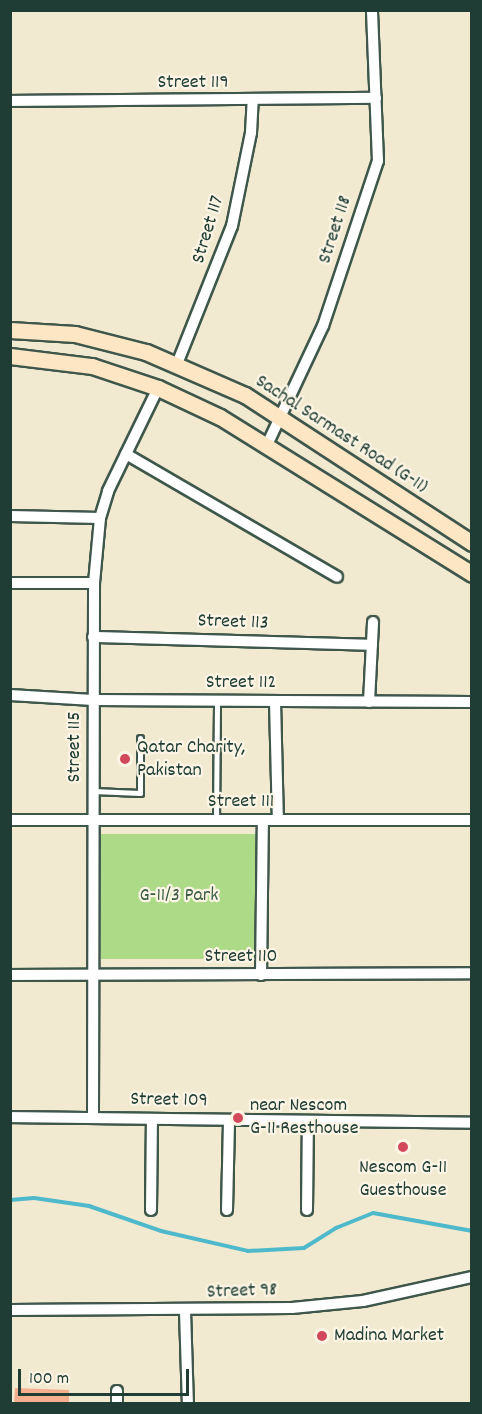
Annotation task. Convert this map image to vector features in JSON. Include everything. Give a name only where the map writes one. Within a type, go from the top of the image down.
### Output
[{"type":"main road","name":"Sachal Sarmast Road (G-11)","points":[[10,330],[75,334],[146,352],[245,395],[407,505],[471,543]]},
{"type":"main road","points":[[10,356],[92,366],[158,388],[220,417],[471,574]]},
{"type":"street","name":"Street 118","points":[[266,447],[282,418],[324,326],[378,161],[372,10]]},
{"type":"street","name":"Street 119","points":[[10,101],[376,98]]},
{"type":"street","name":"Street 117","points":[[177,364],[232,226],[252,133],[253,100]]},
{"type":"street","name":"Street 115","points":[[93,1118],[95,976],[93,583],[100,518],[126,454],[158,388]]},
{"type":"street","points":[[126,454],[337,577]]},
{"type":"street","points":[[10,516],[100,518]]},
{"type":"street","points":[[10,583],[93,583]]},
{"type":"street","points":[[369,702],[373,622]]},
{"type":"street","name":"Street 113","points":[[93,637],[372,645]]},
{"type":"street","name":"Street 112","points":[[10,695],[93,700],[471,702]]},
{"type":"street","points":[[274,701],[278,820]]},
{"type":"street","name":"Street 111","points":[[10,820],[471,820]]},
{"type":"street","points":[[261,975],[263,820]]},
{"type":"street","name":"Street 110","points":[[10,975],[471,973]]},
{"type":"street","name":"Street 109","points":[[10,1117],[471,1123]]},
{"type":"street","points":[[151,1210],[152,1119]]},
{"type":"street","points":[[227,1210],[229,1120]]},
{"type":"street","points":[[307,1210],[308,1121]]},
{"type":"street","name":"Street 98","points":[[10,1310],[185,1311],[363,1302],[471,1277]]},
{"type":"street","points":[[185,1311],[188,1404]]},
{"type":"street","points":[[117,1391],[117,1404]]},
{"type":"lane","points":[[216,820],[217,701]]},
{"type":"lane","points":[[93,791],[140,793],[140,738]]},
{"type":"green space","name":"G-11/3 Park","points":[[101,834],[257,834],[257,959],[101,959]]},
{"type":"building","points":[[15,1388],[69,1390],[69,1404],[14,1404]]},
{"type":"waterway","points":[[10,1200],[34,1198],[89,1206],[161,1231],[248,1251],[304,1248],[336,1228],[373,1213],[472,1231]]},
{"type":"place","name":"Qatar Charity, Pakistan","points":[[125,759]]},
{"type":"place","name":"near Nescom G-11 Resthouse","points":[[238,1118]]},
{"type":"place","name":"Nescom G-11 Guesthouse","points":[[403,1147]]},
{"type":"place","name":"Madina Market","points":[[322,1336]]}]
